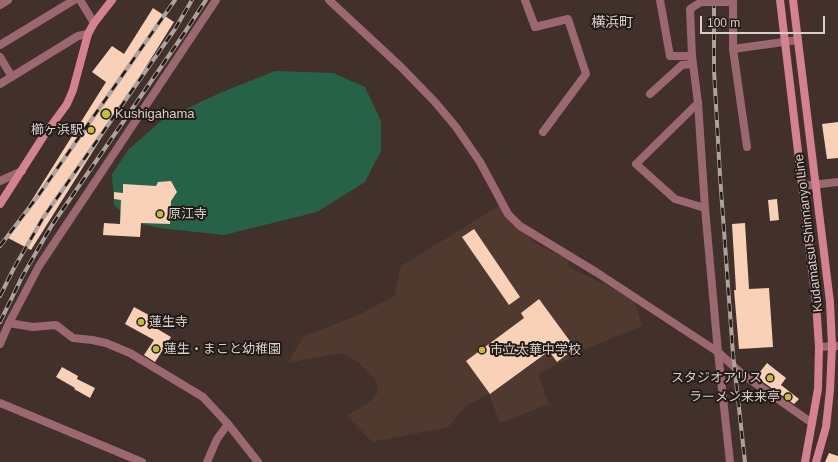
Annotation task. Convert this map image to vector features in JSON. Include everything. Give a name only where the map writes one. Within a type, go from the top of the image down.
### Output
[{"type":"main road","points":[[0,204],[67,104],[73,90],[88,34],[94,23],[112,0]]},
{"type":"main road","name":"Kudamatsu Shinnanyo Line","points":[[780,0],[816,303],[819,346],[818,389],[805,462]]},
{"type":"main road","name":"Kudamatsu Shinnanyo Line","points":[[793,0],[835,346],[826,427],[816,462]]},
{"type":"street","points":[[0,4],[8,0]]},
{"type":"street","points":[[0,45],[74,0]]},
{"type":"street","points":[[80,0],[94,23]]},
{"type":"street","points":[[0,344],[9,323],[39,266],[216,0]]},
{"type":"street","points":[[329,0],[401,67],[435,102],[456,127],[480,162],[508,214],[520,226],[596,272],[718,352],[742,374],[812,423]]},
{"type":"street","points":[[525,0],[535,27],[568,19],[586,74],[543,132]]},
{"type":"street","points":[[660,0],[670,56],[693,60]]},
{"type":"street","points":[[730,462],[718,352],[705,208],[698,103],[693,60],[690,9],[701,2],[731,1],[734,49],[747,147]]},
{"type":"street","points":[[0,84],[78,36],[88,34]]},
{"type":"street","points":[[734,49],[798,40]]},
{"type":"street","points":[[0,56],[12,76]]},
{"type":"street","points":[[650,94],[682,65],[693,60]]},
{"type":"street","points":[[698,103],[636,164],[675,199],[705,208]]},
{"type":"street","points":[[0,181],[22,171]]},
{"type":"street","points":[[802,186],[838,182]]},
{"type":"street","points":[[9,323],[33,327],[56,325],[73,338],[106,343],[130,352],[203,397],[228,424],[258,462]]},
{"type":"street","points":[[819,346],[835,346]]},
{"type":"street","points":[[0,403],[142,462]]},
{"type":"street","points":[[207,462],[217,439],[228,424]]},
{"type":"shaded area","points":[[499,206],[535,243],[569,260],[567,266],[634,299],[642,326],[593,346],[538,374],[549,404],[500,423],[489,394],[467,405],[448,427],[372,442],[347,416],[368,403],[378,392],[376,381],[358,362],[341,353],[287,363],[304,336],[359,315],[394,296],[401,266]]},
{"type":"green space","points":[[275,71],[333,73],[365,87],[381,121],[381,151],[365,182],[317,212],[224,235],[159,228],[133,222],[114,205],[112,174],[128,150],[162,120],[222,92]]},
{"type":"building","name":"櫛ヶ浜駅","points":[[153,8],[174,22],[31,250],[8,238],[106,82],[92,72],[112,46],[124,54]]},
{"type":"building","points":[[838,122],[838,158],[827,159],[822,124]]},
{"type":"building","points":[[171,181],[177,192],[171,201],[170,224],[141,223],[140,237],[103,235],[104,223],[120,224],[121,200],[114,199],[114,192],[123,193],[123,184],[156,186],[158,182]]},
{"type":"building","points":[[777,199],[779,220],[770,221],[768,200]]},
{"type":"building","points":[[745,223],[749,289],[769,288],[773,347],[739,349],[734,290],[736,290],[732,224]]},
{"type":"building","points":[[474,229],[520,297],[509,305],[462,237]]},
{"type":"building","points":[[539,299],[575,348],[557,362],[549,351],[490,394],[466,361],[524,318],[521,313]]},
{"type":"building","points":[[134,307],[158,320],[154,327],[171,337],[155,362],[144,355],[154,340],[125,324]]},
{"type":"building","name":"スタジオアリス","points":[[767,363],[786,378],[781,385],[799,399],[794,404],[756,377]]},
{"type":"building","points":[[62,367],[78,376],[77,379],[95,388],[90,398],[56,377]]},
{"type":"building","points":[[829,453],[838,456],[838,462],[825,462]]},
{"type":"railway","points":[[0,246],[38,196],[175,0]]},
{"type":"railway","points":[[0,296],[14,268],[43,218],[175,29],[192,0]]},
{"type":"railway","points":[[0,322],[23,275],[52,225],[206,0]]},
{"type":"railway","points":[[714,0],[714,70],[720,176],[733,354],[745,462]]},
{"type":"place","name":"Kushigahama","points":[[106,114]]},
{"type":"place","name":"櫛ヶ浜駅","points":[[91,130]]},
{"type":"place","name":"原江寺","points":[[160,214]]},
{"type":"place","name":"蓮生寺","points":[[141,322]]},
{"type":"place","name":"蓮生・まこと幼稚園","points":[[156,349]]},
{"type":"place","name":"市立太華中学校","points":[[482,350]]},
{"type":"place","name":"スタジオアリス","points":[[770,378]]},
{"type":"place","name":"ラーメン来来亭","points":[[788,397]]},
{"type":"district","name":"横浜町","points":[[612,23]]}]
